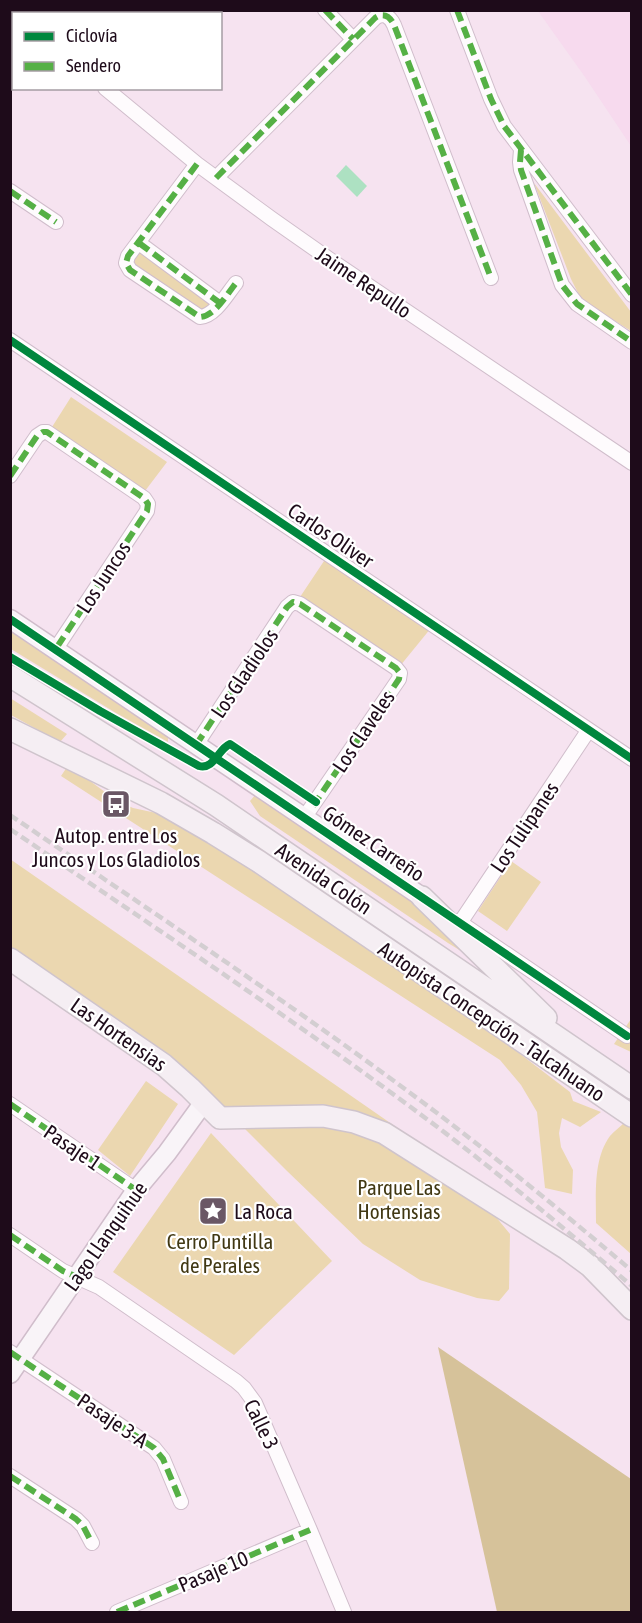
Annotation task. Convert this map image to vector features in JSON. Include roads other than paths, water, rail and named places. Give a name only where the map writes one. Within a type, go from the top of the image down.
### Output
[{"type":"main road","name":"Avenida Colón","points":[[10,676],[216,805],[632,1088]]},
{"type":"main road","name":"Autopista Concepción - Talcahuano","points":[[10,729],[134,789],[222,838],[632,1116]]},
{"type":"main road","points":[[422,897],[590,1060]]},
{"type":"main road","name":"Las Hortensias","points":[[10,959],[164,1065],[220,1118],[323,1116],[354,1122],[384,1133],[567,1249],[590,1266],[632,1310]]},
{"type":"street","points":[[325,10],[353,39]]},
{"type":"street","points":[[457,10],[504,126],[632,295]]},
{"type":"street","points":[[216,178],[375,18],[380,15],[388,16],[393,22],[491,278]]},
{"type":"street","name":"Jaime Repullo","points":[[107,90],[197,164],[329,259],[632,463]]},
{"type":"street","points":[[521,150],[521,170],[562,285],[577,304],[632,342]]},
{"type":"street","points":[[197,164],[126,259],[126,263],[130,270],[200,316],[209,315],[236,283]]},
{"type":"street","points":[[10,191],[56,222]]},
{"type":"street","points":[[139,243],[220,303]]},
{"type":"street","name":"Carlos Oliver","points":[[10,340],[632,759]]},
{"type":"street","name":"Los Juncos","points":[[10,476],[37,436],[43,432],[51,434],[147,500],[147,511],[55,650]]},
{"type":"street","name":"Los Gladiolos","points":[[196,745],[287,607],[293,602],[300,604],[396,668],[400,673]]},
{"type":"street","name":"Gómez Carreño","points":[[10,619],[627,1036]]},
{"type":"street","name":"Los Claveles","points":[[304,818],[399,680],[400,673]]},
{"type":"street","name":"Los Tulipanes","points":[[460,923],[588,731]]},
{"type":"street","name":"Lago Llanquihue","points":[[14,1362],[77,1277],[136,1190],[167,1153],[204,1102]]},
{"type":"street","name":"Pasaje 1","points":[[10,1104],[136,1190]]},
{"type":"street","name":"Calle 3","points":[[10,1235],[63,1271],[99,1287],[244,1388],[255,1403],[344,1612]]},
{"type":"street","name":"Pasaje 3-A","points":[[14,1362],[154,1448],[164,1459],[181,1502]]},
{"type":"street","points":[[10,1476],[76,1519],[92,1543]]},
{"type":"street","name":"Pasaje 10","points":[[117,1612],[310,1530]]},
{"type":"railway","points":[[10,815],[228,963],[389,1077],[514,1173],[632,1271]]},
{"type":"railway","points":[[10,829],[370,1077],[501,1177],[632,1286]]},
{"type":"place","name":"Autop. entre Los Juncos y Los Gladiolos","points":[[116,804]]},
{"type":"place","name":"La Roca","points":[[213,1211]]},
{"type":"park label","name":"Parque Las Hortensias","points":[[399,1199]]},
{"type":"park label","name":"Cerro Puntilla de Perales","points":[[220,1253]]}]
